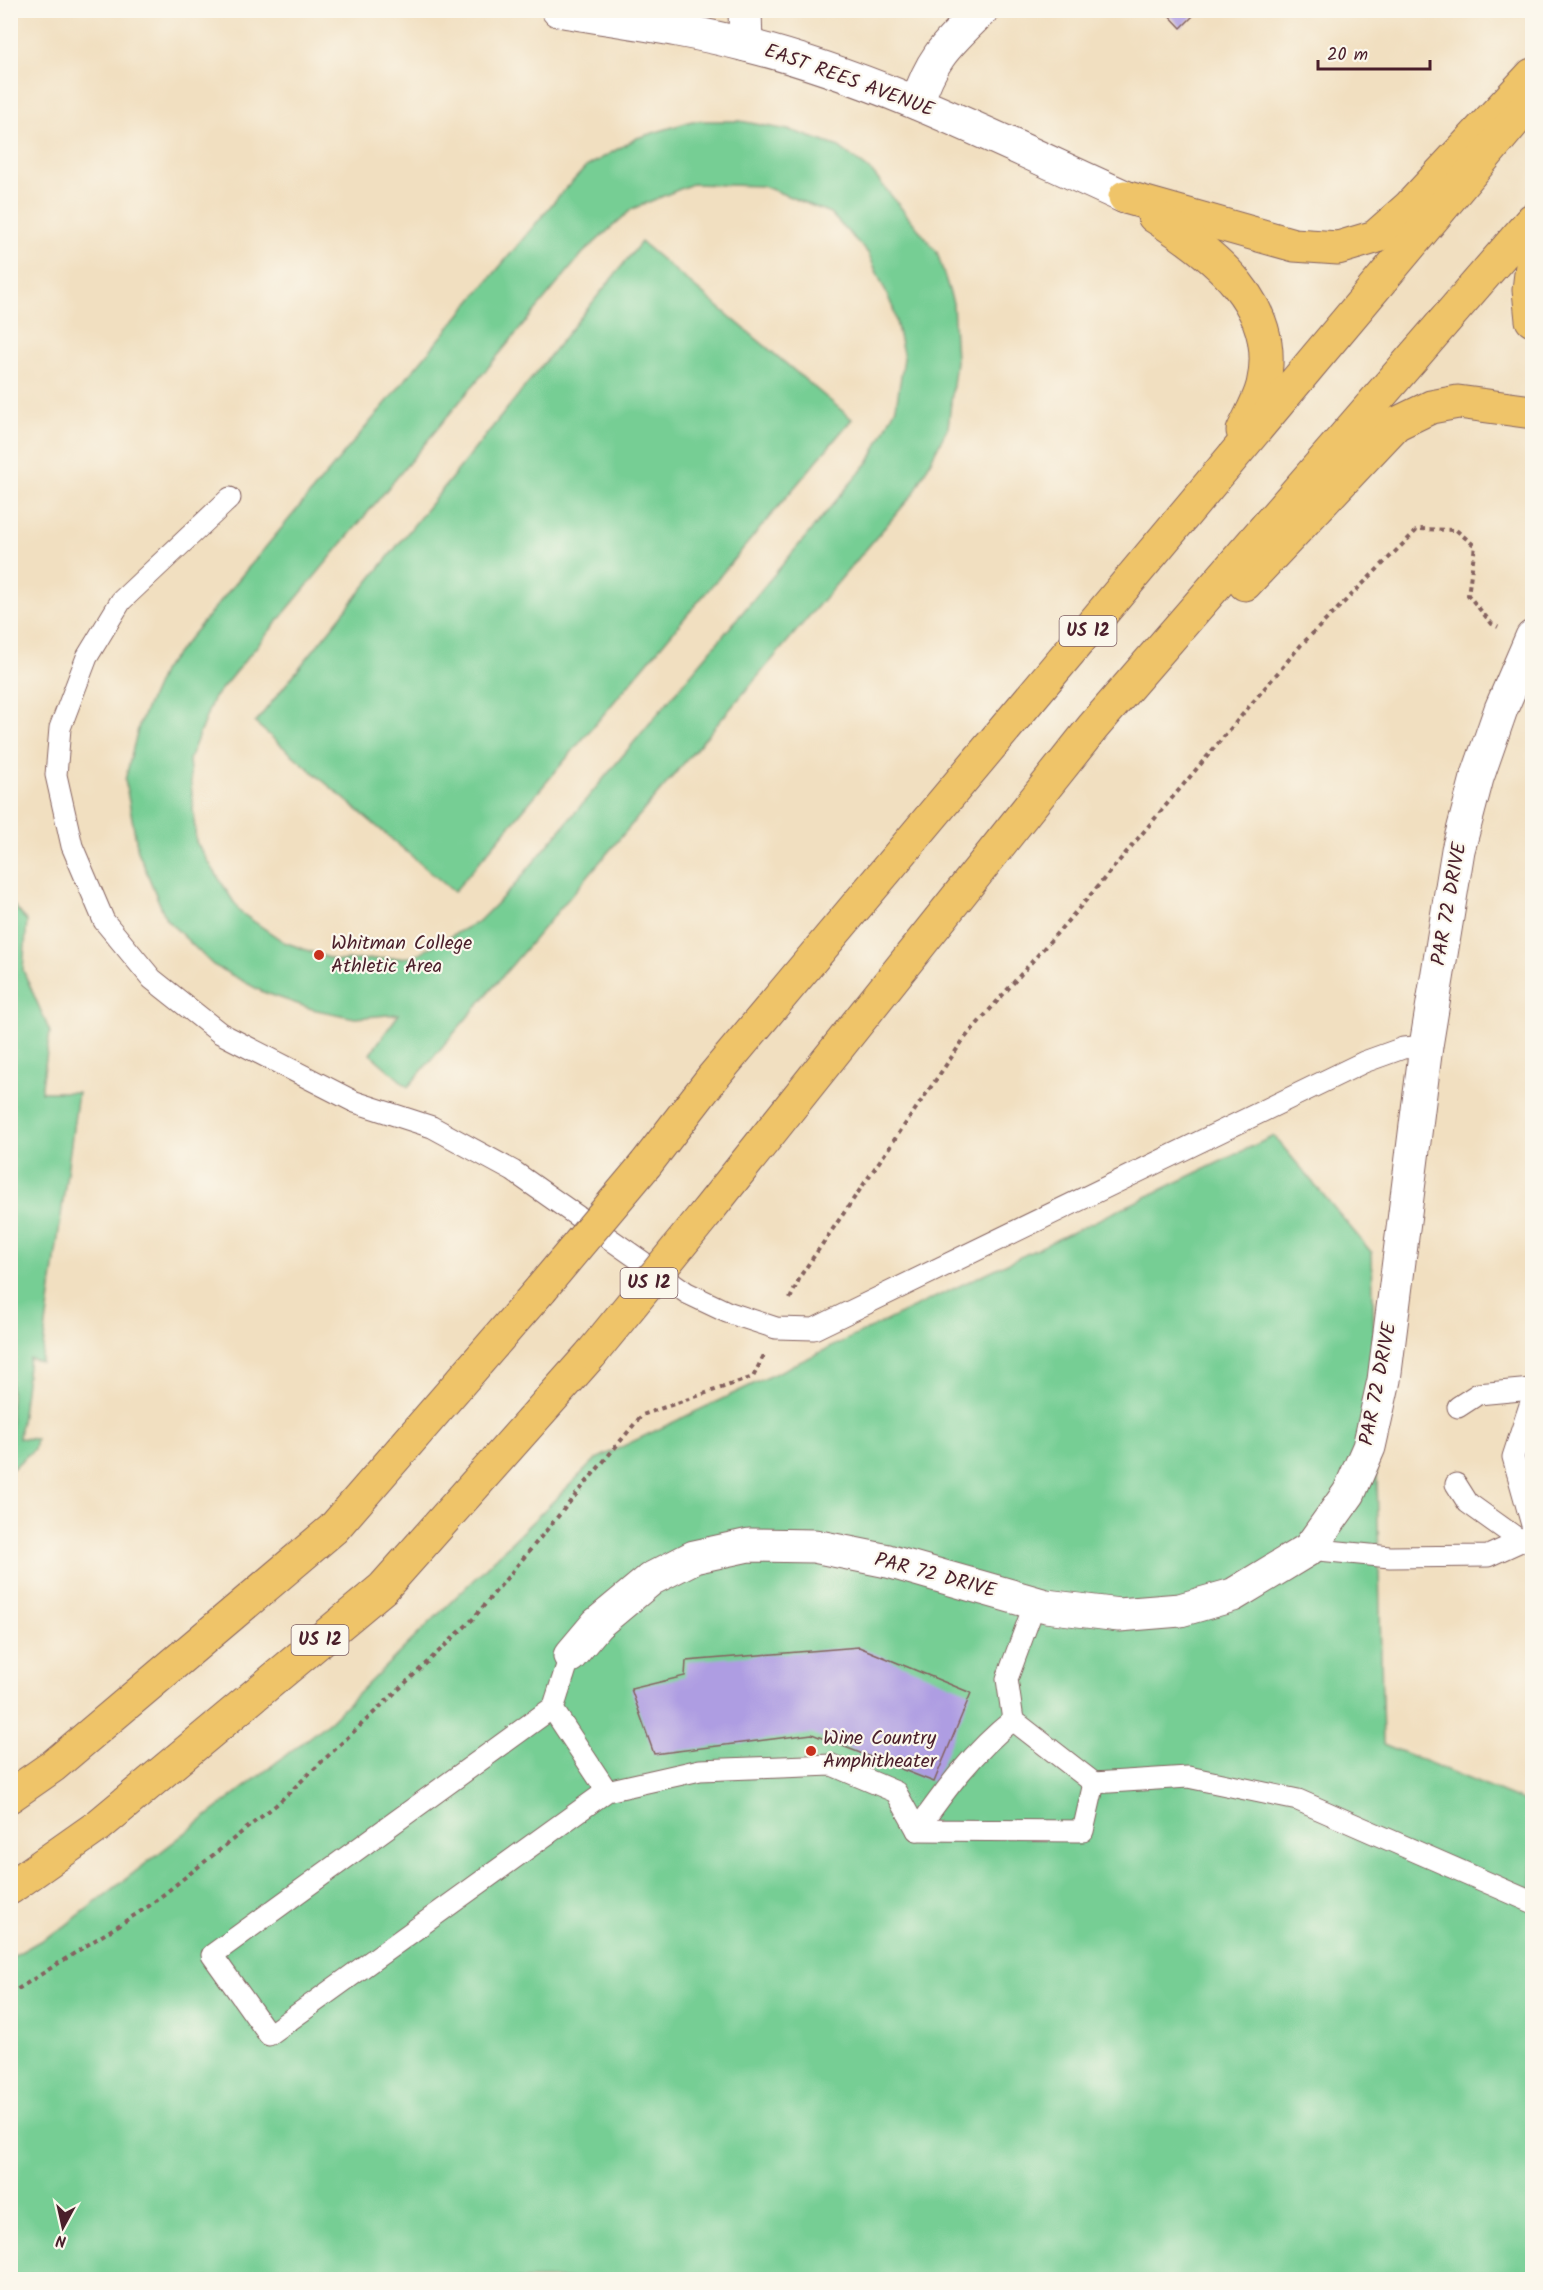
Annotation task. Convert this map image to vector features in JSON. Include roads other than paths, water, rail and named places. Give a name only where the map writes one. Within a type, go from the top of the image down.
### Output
[{"type":"highway","points":[[1125,196],[1294,245],[1338,248],[1375,237],[1410,206],[1533,75]]},
{"type":"highway","name":"US 12","points":[[10,1796],[54,1766],[333,1529],[646,1164],[713,1077],[1533,100]]},
{"type":"highway","points":[[1125,196],[1188,238],[1226,269],[1243,290],[1255,314],[1264,345],[1263,384],[1256,405],[1225,469]]},
{"type":"highway","name":"US 12","points":[[10,1888],[98,1826],[383,1588],[592,1353],[1093,727],[1533,220]]},
{"type":"highway","points":[[1533,265],[1529,290],[1533,320]]},
{"type":"highway","points":[[1093,727],[1191,639],[1296,533],[1396,424],[1431,406],[1458,402],[1533,412]]},
{"type":"street","name":"EAST REES AVENUE","points":[[558,10],[746,45],[831,71],[917,103],[1125,196]]},
{"type":"street","points":[[745,10],[746,45]]},
{"type":"street","points":[[917,103],[927,73],[943,48],[982,10]]},
{"type":"street","name":"PAR 72 DRIVE","points":[[570,1656],[597,1624],[651,1578],[694,1557],[749,1545],[824,1548],[888,1561],[1035,1603],[1119,1615],[1180,1610],[1233,1594],[1309,1549],[1349,1493],[1369,1447],[1384,1380],[1426,1046],[1444,930],[1466,819],[1501,709],[1531,640]]},
{"type":"lane","points":[[230,498],[121,601],[87,657],[60,728],[56,775],[72,846],[104,921],[152,979],[220,1033],[355,1102],[432,1127],[513,1171],[687,1293],[727,1312],[776,1329],[814,1329],[1364,1062],[1403,1048],[1426,1046]]},
{"type":"lane","points":[[1458,1407],[1478,1394],[1533,1389]]},
{"type":"lane","points":[[1529,1533],[1513,1457],[1533,1399]]},
{"type":"lane","points":[[1456,1484],[1468,1503],[1529,1533]]},
{"type":"lane","points":[[1309,1549],[1390,1557],[1488,1556],[1529,1533]]},
{"type":"lane","points":[[1035,1603],[1007,1679],[1013,1720],[1094,1783],[1188,1777],[1298,1800],[1533,1902]]},
{"type":"lane","points":[[570,1656],[553,1709],[212,1955],[269,2035],[607,1791],[700,1770],[832,1765],[896,1792],[917,1830]]},
{"type":"lane","points":[[553,1709],[607,1791]]},
{"type":"lane","points":[[917,1830],[955,1776],[991,1738],[1013,1720]]},
{"type":"lane","points":[[917,1830],[1083,1831],[1094,1783]]},
{"type":"place","name":"Whitman College Athletic Area","points":[[319,955]]},
{"type":"place","name":"Wine Country Amphitheater","points":[[811,1751]]}]
